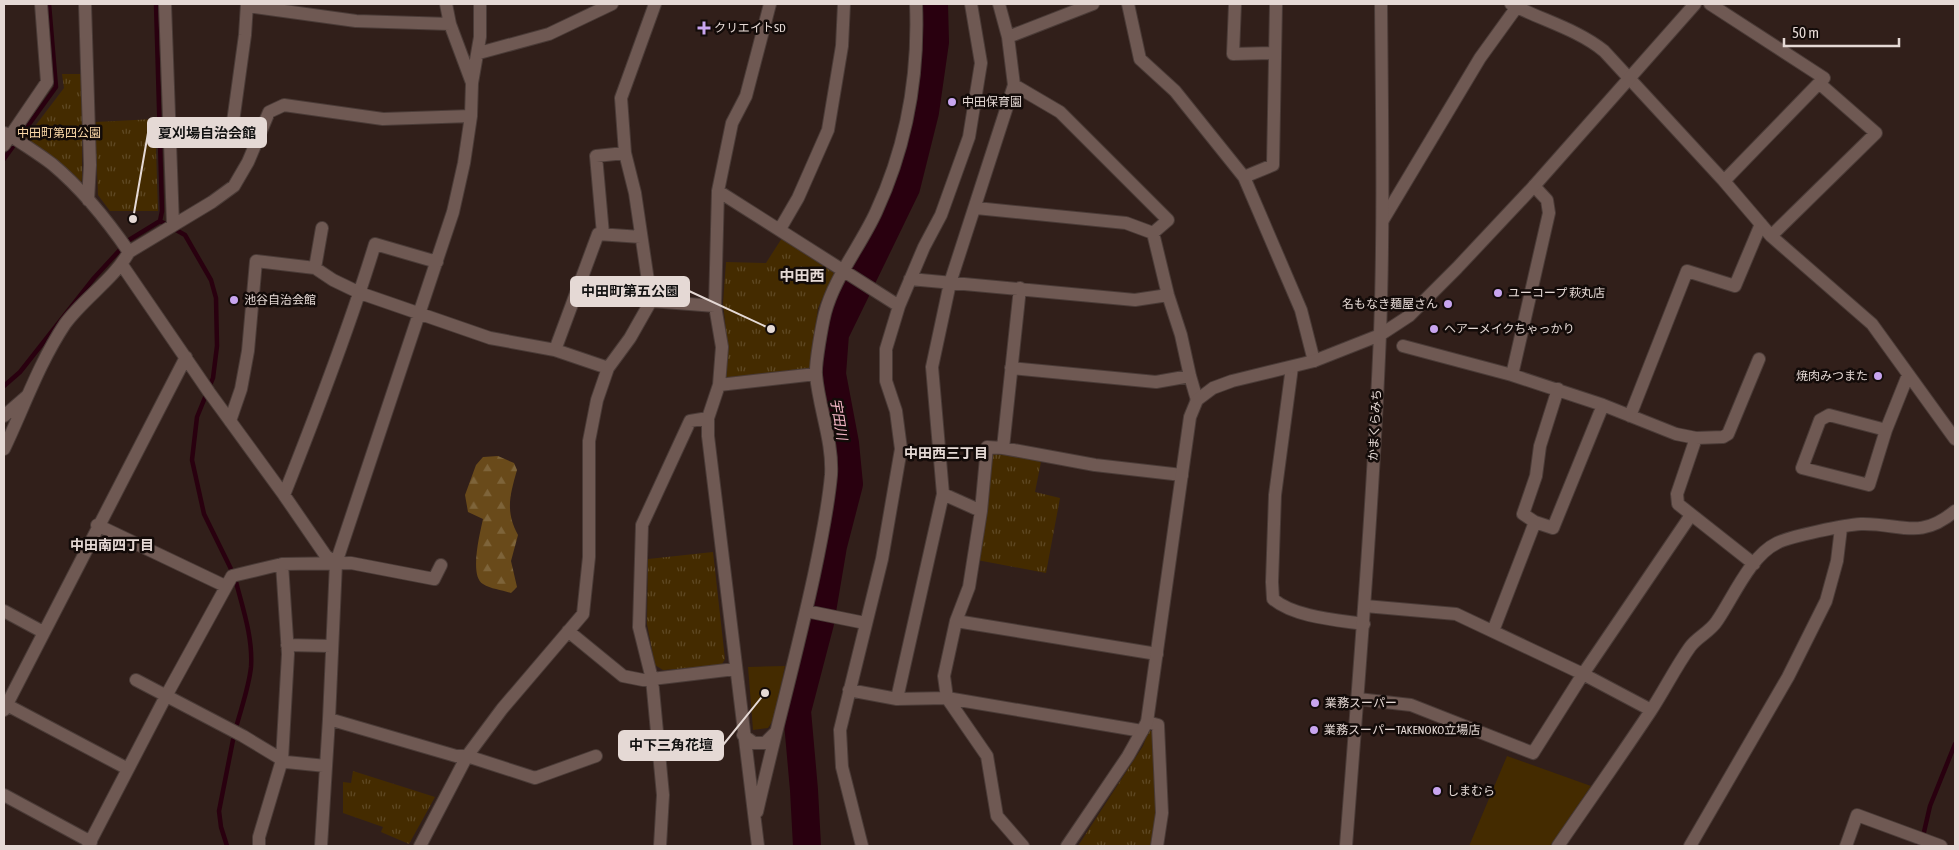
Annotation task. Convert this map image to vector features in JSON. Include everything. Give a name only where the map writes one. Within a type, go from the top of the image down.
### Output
[{"type":"street","points":[[41,4],[47,82],[5,137],[50,163],[104,216],[129,252]]},
{"type":"street","points":[[85,4],[90,165],[88,200]]},
{"type":"street","points":[[165,4],[173,225]]},
{"type":"street","points":[[446,4],[450,24],[472,83]]},
{"type":"street","points":[[321,846],[336,563],[455,203],[464,163],[471,116],[472,83],[479,53],[480,4]]},
{"type":"street","points":[[479,53],[549,34],[594,8],[612,4]]},
{"type":"street","points":[[420,846],[467,756],[502,709],[583,614],[589,557],[589,441],[596,400],[608,368],[630,338],[651,301],[636,194],[625,153],[621,98],[655,4]]},
{"type":"street","points":[[758,846],[735,669],[708,436],[708,418],[719,385],[722,347],[715,306],[718,191],[732,123],[746,96],[770,4]]},
{"type":"street","points":[[780,229],[798,198],[828,130],[842,46],[844,4]]},
{"type":"street","points":[[755,819],[806,611],[828,506],[831,472],[829,438],[816,374],[825,312],[844,270],[876,212],[904,138],[912,101],[917,47],[916,4]]},
{"type":"street","points":[[862,846],[842,767],[840,730],[882,559],[901,450],[896,411],[886,380],[886,349],[899,306],[924,247],[941,215],[969,137],[980,63],[971,4]]},
{"type":"street","points":[[898,694],[943,494],[932,367],[950,283],[976,208],[1014,85],[1008,37],[999,4]]},
{"type":"street","points":[[1008,37],[1093,4]]},
{"type":"street","points":[[1128,4],[1140,60],[1175,91],[1244,177],[1301,310],[1314,361]]},
{"type":"street","points":[[1236,4],[1233,54],[1275,53]]},
{"type":"street","points":[[1244,177],[1273,165],[1276,4]]},
{"type":"street","name":"かまくらみち","points":[[1346,846],[1364,624],[1380,335],[1383,220],[1381,4]]},
{"type":"street","points":[[1066,846],[1128,756],[1144,726],[1157,654],[1190,417],[1197,400],[1214,388],[1232,381],[1314,361],[1380,335],[1409,316],[1421,306],[1534,186],[1694,4]]},
{"type":"street","points":[[1710,4],[1824,78],[1724,180]]},
{"type":"street","points":[[262,128],[233,122],[248,5],[356,21],[450,24]]},
{"type":"street","points":[[1383,220],[1480,58],[1516,5],[1594,42],[1630,78],[1724,180],[1772,236],[1872,324],[1955,439]]},
{"type":"street","points":[[1772,236],[1876,133],[1820,84]]},
{"type":"street","points":[[1014,85],[1060,112],[1168,220],[1153,233]]},
{"type":"street","points":[[4,449],[50,347],[67,322],[122,265],[129,252],[234,186],[248,162],[269,112],[284,105],[383,120],[471,116]]},
{"type":"street","points":[[603,234],[596,156],[625,153]]},
{"type":"street","points":[[1512,375],[1549,213],[1547,200],[1534,186]]},
{"type":"street","points":[[718,191],[899,306]]},
{"type":"street","points":[[976,208],[1126,223],[1153,233]]},
{"type":"street","points":[[1630,416],[1687,271],[1735,286],[1761,224]]},
{"type":"street","points":[[315,268],[322,228]]},
{"type":"street","points":[[1153,233],[1197,400]]},
{"type":"street","points":[[555,350],[598,234],[641,238]]},
{"type":"street","points":[[284,495],[323,399],[360,294],[375,244],[437,262]]},
{"type":"street","points":[[230,421],[241,389],[248,351],[256,260],[315,268],[360,294],[490,338],[555,350],[608,368]]},
{"type":"street","points":[[122,265],[326,556],[336,563]]},
{"type":"street","points":[[910,280],[1020,288],[1135,300],[1168,295]]},
{"type":"street","points":[[1003,448],[1020,288]]},
{"type":"street","points":[[651,301],[715,306]]},
{"type":"street","points":[[1403,346],[1558,389],[1676,434],[1696,438],[1723,437],[1728,434],[1759,359]]},
{"type":"street","points":[[128,769],[5,707],[97,525],[186,357]]},
{"type":"street","points":[[1292,367],[1275,495],[1273,599],[1282,606],[1322,619],[1364,624]]},
{"type":"street","points":[[1011,368],[1156,382],[1190,376]]},
{"type":"street","points":[[719,385],[816,374]]},
{"type":"street","points":[[1886,430],[1829,415],[1820,420],[1802,468],[1868,485],[1886,430],[1908,375]]},
{"type":"street","points":[[1558,389],[1540,446],[1536,476],[1523,514],[1535,522],[1553,528],[1603,405]]},
{"type":"street","points":[[4,416],[27,396]]},
{"type":"street","points":[[660,846],[663,795],[652,680],[639,627],[642,525],[690,421],[708,418]]},
{"type":"street","points":[[1696,438],[1676,499],[1678,504],[1754,564]]},
{"type":"street","points":[[1024,846],[997,816],[987,756],[947,698],[944,676],[956,621],[969,587],[981,511],[987,447],[1003,448],[1095,465],[1182,475]]},
{"type":"street","points":[[943,494],[981,511]]},
{"type":"street","points":[[1558,846],[1651,710],[1691,646],[1717,621],[1754,564],[1776,544],[1792,538],[1863,524],[1922,528],[1937,523],[1955,511]]},
{"type":"street","points":[[1358,699],[1411,705],[1533,753],[1691,515]]},
{"type":"street","points":[[1493,630],[1535,522]]},
{"type":"street","points":[[97,525],[225,586]]},
{"type":"street","points":[[1690,846],[1788,677],[1826,601],[1838,561],[1841,528]]},
{"type":"street","points":[[4,795],[89,844],[166,696],[232,576],[282,564],[351,563],[434,580],[441,565]]},
{"type":"street","points":[[259,846],[259,837],[282,760],[287,645],[282,564]]},
{"type":"street","points":[[1365,606],[1456,614],[1584,674],[1651,710]]},
{"type":"street","points":[[4,611],[43,632]]},
{"type":"street","points":[[806,611],[865,624]]},
{"type":"street","points":[[956,621],[1157,654]]},
{"type":"street","points":[[568,631],[623,676],[652,680],[735,669]]},
{"type":"street","points":[[287,645],[331,646]]},
{"type":"street","points":[[136,680],[243,736],[286,762],[326,766]]},
{"type":"street","points":[[849,690],[897,699],[947,698],[1144,726],[1158,725],[1162,814],[1157,846]]},
{"type":"street","points":[[329,719],[456,756],[467,756],[535,778],[596,756]]},
{"type":"street","points":[[743,736],[754,743],[765,743],[776,732]]},
{"type":"street","points":[[1846,846],[1857,816],[1935,844]]},
{"type":"green space","name":"中田町第四公園","points":[[62,74],[82,74],[81,185],[62,166],[26,138],[64,88]]},
{"type":"green space","points":[[155,119],[158,211],[110,211],[98,195],[95,122]]},
{"type":"green space","points":[[782,238],[834,273],[818,308],[810,368],[726,378],[728,349],[723,303],[726,262],[766,263]]},
{"type":"green space","points":[[996,452],[1042,457],[1035,492],[1060,498],[1046,573],[977,560],[991,457]]},
{"type":"green space","points":[[498,456],[514,463],[517,470],[512,487],[510,510],[518,535],[511,561],[517,587],[511,593],[486,586],[479,579],[476,564],[483,519],[468,512],[465,495],[476,465],[483,457]]},
{"type":"green space","points":[[713,552],[725,659],[721,666],[663,670],[655,665],[647,624],[648,559]]},
{"type":"green space","points":[[785,666],[774,719],[768,728],[753,730],[748,667]]},
{"type":"green space","points":[[1149,730],[1154,732],[1156,822],[1150,846],[1078,846],[1143,746]]},
{"type":"green space","points":[[1507,756],[1591,786],[1550,846],[1469,846]]},
{"type":"green space","points":[[353,771],[435,797],[409,844],[381,832],[383,827],[343,813],[343,782],[351,783]]},
{"type":"waterway","points":[[4,159],[56,87],[49,4]]},
{"type":"waterway","points":[[4,386],[20,372],[94,278],[129,240],[160,221],[162,211],[156,4]]},
{"type":"waterway","name":"宇田川","points":[[807,846],[797,711],[820,623],[833,546],[849,484],[845,443],[832,374],[835,334],[906,188],[925,112],[935,42],[934,4]]},
{"type":"waterway","points":[[160,221],[185,235],[211,280],[216,298],[217,346],[213,378],[197,417],[192,460],[204,514],[231,569]]},
{"type":"waterway","points":[[236,582],[247,624],[251,656],[249,681],[237,724]]},
{"type":"waterway","points":[[227,846],[221,827],[219,811],[233,740]]},
{"type":"waterway","points":[[1918,846],[1924,832],[1930,806],[1955,744]]},
{"type":"place","name":"クリエイトSD","points":[[704,28]]},
{"type":"place","name":"中田保育園","points":[[952,102]]},
{"type":"place","name":"夏刈場自治会館","points":[[133,219]]},
{"type":"place","name":"ユーコープ 萩丸店","points":[[1498,293]]},
{"type":"place","name":"池谷自治会館","points":[[234,300]]},
{"type":"place","name":"名もなき麺屋さん","points":[[1448,304]]},
{"type":"place","name":"中田町第五公園","points":[[771,329]]},
{"type":"place","name":"ヘアーメイクちゃっかり","points":[[1434,329]]},
{"type":"place","name":"焼肉みつまた","points":[[1878,376]]},
{"type":"place","name":"中下三角花壇","points":[[765,693]]},
{"type":"place","name":"業務スーパー","points":[[1315,703]]},
{"type":"place","name":"業務スーパーTAKENOKO立場店","points":[[1314,730]]},
{"type":"place","name":"しまむら","points":[[1437,791]]},
{"type":"district","name":"中田西","points":[[802,275]]},
{"type":"district","name":"中田西三丁目","points":[[946,453]]},
{"type":"district","name":"中田南四丁目","points":[[112,545]]}]
